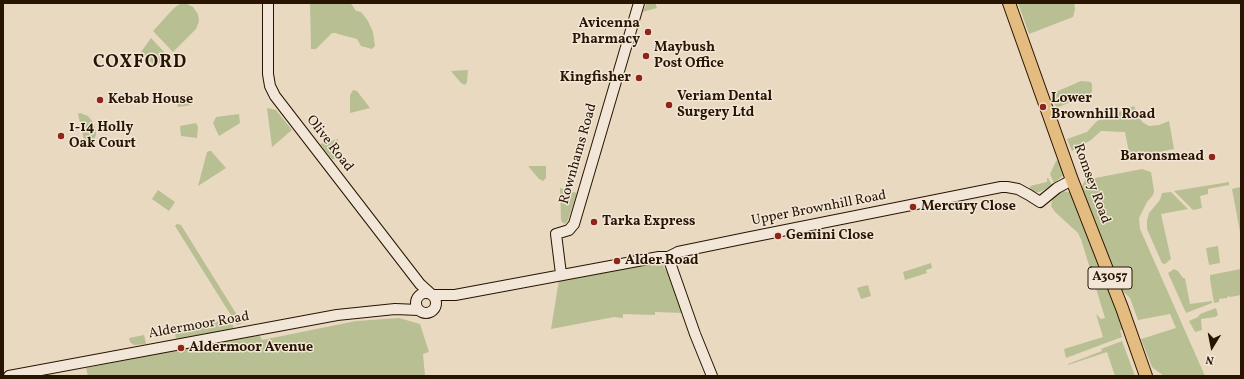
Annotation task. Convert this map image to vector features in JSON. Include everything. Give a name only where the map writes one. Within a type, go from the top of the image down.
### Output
[{"type":"main road","name":"Romsey Road","points":[[1009,3],[1072,180],[1122,308],[1146,376]]},
{"type":"street","name":"Olive Road","points":[[268,3],[268,74],[272,91],[420,284],[432,294]]},
{"type":"street","name":"Rownhams Road","points":[[562,274],[556,234],[569,230],[574,224],[639,3]]},
{"type":"street","name":"Upper Brownhill Road","points":[[562,274],[659,257],[668,257],[678,252],[1007,186],[1018,189],[1040,202],[1056,188],[1072,180]]},
{"type":"street","points":[[668,257],[695,334],[712,376]]},
{"type":"street","points":[[418,298],[424,293],[455,295],[562,274]]},
{"type":"street","points":[[420,284],[416,304],[419,310],[428,313],[455,295]]},
{"type":"street","points":[[432,294],[437,301],[436,308]]},
{"type":"street","name":"Aldermoor Road","points":[[395,309],[418,298]]},
{"type":"street","name":"Aldermoor Road","points":[[9,376],[309,320],[359,312],[395,309],[419,310]]},
{"type":"green space","points":[[310,3],[350,3],[356,11],[361,12],[368,21],[373,32],[375,46],[372,49],[361,46],[357,39],[332,33],[316,49],[311,49]]},
{"type":"green space","points":[[645,3],[655,3],[657,8],[642,12],[646,5]]},
{"type":"green space","points":[[1018,3],[1074,3],[1075,9],[1073,17],[1029,34]]},
{"type":"green space","points":[[180,4],[187,4],[193,7],[198,14],[199,21],[196,29],[173,52],[153,31],[174,8]]},
{"type":"green space","points":[[151,38],[167,55],[156,67],[141,52]]},
{"type":"green space","points":[[468,70],[467,82],[465,85],[461,83],[451,71]]},
{"type":"green space","points":[[1081,81],[1091,82],[1092,92],[1086,97],[1078,96],[1076,100],[1056,108],[1051,94]]},
{"type":"green space","points":[[353,90],[357,91],[370,108],[350,113],[350,95]]},
{"type":"green space","points":[[190,94],[192,101],[191,105],[178,107],[175,98]]},
{"type":"green space","points":[[1134,106],[1142,122],[1149,126],[1159,125],[1169,121],[1174,149],[1130,158],[1125,132],[1101,131],[1091,140],[1072,151],[1067,139],[1087,132],[1097,121]]},
{"type":"green space","points":[[267,108],[276,110],[292,130],[272,147]]},
{"type":"green space","points":[[80,113],[88,116],[96,130],[96,135],[92,144],[86,148],[78,114]]},
{"type":"green space","points":[[239,114],[240,123],[219,136],[213,123],[216,117]]},
{"type":"green space","points":[[196,123],[198,127],[197,138],[181,136],[180,126]]},
{"type":"green space","points":[[338,139],[338,156],[336,159],[332,159],[320,144]]},
{"type":"green space","points":[[211,151],[226,168],[198,186],[207,152]]},
{"type":"green space","points":[[1056,161],[1061,161],[1065,174],[1054,183],[1050,174]]},
{"type":"green space","points":[[528,166],[546,166],[546,178],[543,181],[539,179]]},
{"type":"green space","points":[[1142,169],[1151,172],[1154,191],[1139,218],[1140,229],[1205,376],[1164,376],[1152,367],[1141,339],[1176,328],[1170,314],[1138,320],[1130,298],[1120,288],[1081,189],[1085,180]]},
{"type":"green space","points":[[1047,178],[1052,185],[1040,192],[1030,191],[1030,186],[1047,182]]},
{"type":"green space","points":[[1229,182],[1229,185],[1208,189],[1208,194],[1200,196],[1202,208],[1193,210],[1174,191]]},
{"type":"green space","points":[[1241,187],[1241,237],[1232,189]]},
{"type":"green space","points":[[560,188],[577,193],[568,220],[565,224],[561,220]]},
{"type":"green space","points":[[158,190],[175,202],[169,211],[152,199]]},
{"type":"green space","points":[[1061,191],[1069,192],[1073,196],[1124,329],[1120,330],[1122,337],[1066,358],[1064,349],[1103,337],[1096,314],[1101,319],[1105,318],[1081,239],[1078,233],[1055,212],[1051,206],[1053,197]]},
{"type":"green space","points":[[1171,192],[1188,209],[1161,214],[1171,259],[1165,264],[1162,263],[1147,229],[1147,221],[1149,213],[1160,200],[1162,193]]},
{"type":"green space","points":[[177,224],[181,225],[242,323],[237,325],[175,226]]},
{"type":"green space","points":[[1218,246],[1220,263],[1209,265],[1206,248]]},
{"type":"green space","points":[[654,263],[662,264],[668,273],[685,313],[655,312],[655,315],[623,314],[623,318],[614,317],[551,329],[559,280]]},
{"type":"green space","points":[[931,263],[932,268],[926,270],[927,273],[905,280],[903,272]]},
{"type":"green space","points":[[1174,269],[1178,271],[1183,278],[1185,278],[1190,304],[1212,301],[1212,303],[1186,313],[1168,273]]},
{"type":"green space","points":[[1241,269],[1241,295],[1228,296],[1227,298],[1219,299],[1219,302],[1214,303],[1210,275]]},
{"type":"green space","points":[[868,285],[871,296],[861,299],[857,288]]},
{"type":"green space","points":[[1216,308],[1218,315],[1215,317],[1201,319],[1202,330],[1195,332],[1189,321],[1198,317],[1200,314]]},
{"type":"green space","points":[[399,318],[420,324],[429,352],[423,354],[425,376],[88,376],[86,368],[252,335],[259,334],[262,340],[356,321]]},
{"type":"green space","points":[[230,320],[234,327],[231,329],[176,339],[174,330]]},
{"type":"green space","points":[[144,335],[146,344],[134,345],[130,342],[129,338]]},
{"type":"green space","points":[[1122,341],[1135,376],[1115,376],[1107,352],[1068,365],[1102,351],[1101,349]]},
{"type":"place","name":"Avicenna Pharmacy","points":[[648,32]]},
{"type":"place","name":"Maybush Post Office","points":[[646,56]]},
{"type":"place","name":"Kingfisher","points":[[639,78]]},
{"type":"place","name":"Kebab House","points":[[100,100]]},
{"type":"place","name":"Veriam Dental Surgery Ltd","points":[[669,105]]},
{"type":"place","name":"Lower Brownhill Road","points":[[1043,107]]},
{"type":"place","name":"1-14 Holly Oak Court","points":[[61,136]]},
{"type":"place","name":"Baronsmead","points":[[1212,157]]},
{"type":"place","name":"Mercury Close","points":[[913,207]]},
{"type":"place","name":"Tarka Express","points":[[594,222]]},
{"type":"place","name":"Gemini Close","points":[[778,236]]},
{"type":"place","name":"Alder Road","points":[[617,261]]},
{"type":"place","name":"Aldermoor Avenue","points":[[181,348]]},
{"type":"district","name":"COXFORD","points":[[140,64]]}]
